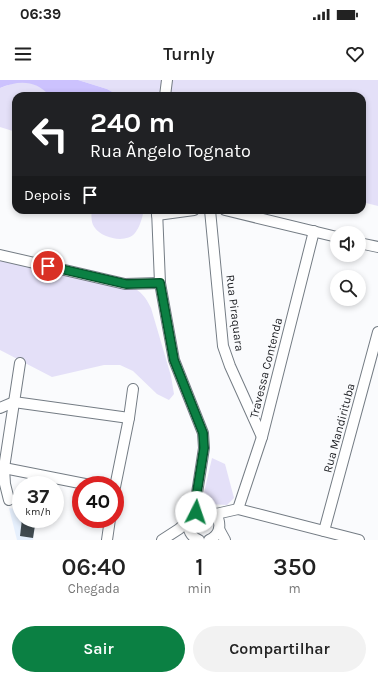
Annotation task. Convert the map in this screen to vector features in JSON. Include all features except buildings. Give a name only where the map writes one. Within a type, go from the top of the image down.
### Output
[{"type":"street","points":[[166,92],[167,80]]},
{"type":"street","points":[[157,214],[160,283],[174,360],[203,433],[204,448],[197,492],[196,512]]},
{"type":"street","name":"Rua Piraquara","points":[[210,214],[223,346],[230,366],[262,437]]},
{"type":"street","points":[[240,214],[330,235]]},
{"type":"street","name":"Travessa Contenda","points":[[238,509],[262,437],[314,232]]},
{"type":"street","points":[[366,244],[378,247]]},
{"type":"street","points":[[0,255],[126,284],[160,283]]},
{"type":"street","name":"Rua Mandirituba","points":[[324,531],[378,332]]},
{"type":"street","points":[[9,500],[5,484],[4,468],[20,363]]},
{"type":"street","points":[[117,476],[133,390]]},
{"type":"street","points":[[0,408],[14,402],[129,418]]},
{"type":"street","points":[[4,468],[72,481]]},
{"type":"street","points":[[167,539],[196,512],[204,509],[216,514],[238,509],[359,540]]},
{"type":"street","points":[[209,540],[214,537],[219,529],[220,524],[216,514]]},
{"type":"street","points":[[189,520],[189,531],[195,540]]},
{"type":"street","points":[[106,540],[108,528]]},
{"type":"street","points":[[219,529],[226,540]]},
{"type":"shaded area","points":[[0,80],[78,80],[113,92],[46,92],[33,84],[27,83],[7,85],[0,88]]},
{"type":"shaded area","points":[[78,80],[378,80],[378,206],[366,203],[366,92],[113,92]]},
{"type":"shaded area","points":[[20,81],[37,84],[46,92],[12,92],[12,131],[0,127],[0,88]]},
{"type":"shaded area","points":[[91,214],[143,214],[137,231],[131,236],[120,239],[108,237],[98,232],[92,222]]},
{"type":"shaded area","points":[[0,254],[119,282],[130,286],[142,294],[151,308],[171,376],[174,394],[169,400],[157,394],[133,371],[120,365],[104,365],[52,377],[0,350]]},
{"type":"shaded area","points":[[212,458],[225,464],[234,498],[227,505],[208,504],[203,497]]},
{"type":"shaded area","points":[[9,508],[12,508],[12,520]]},
{"type":"shaded area","points":[[14,528],[35,528],[33,540],[17,540]]},
{"type":"route","points":[[48,266],[126,284],[160,283],[174,360],[203,433],[204,448],[197,492],[196,512]]}]
